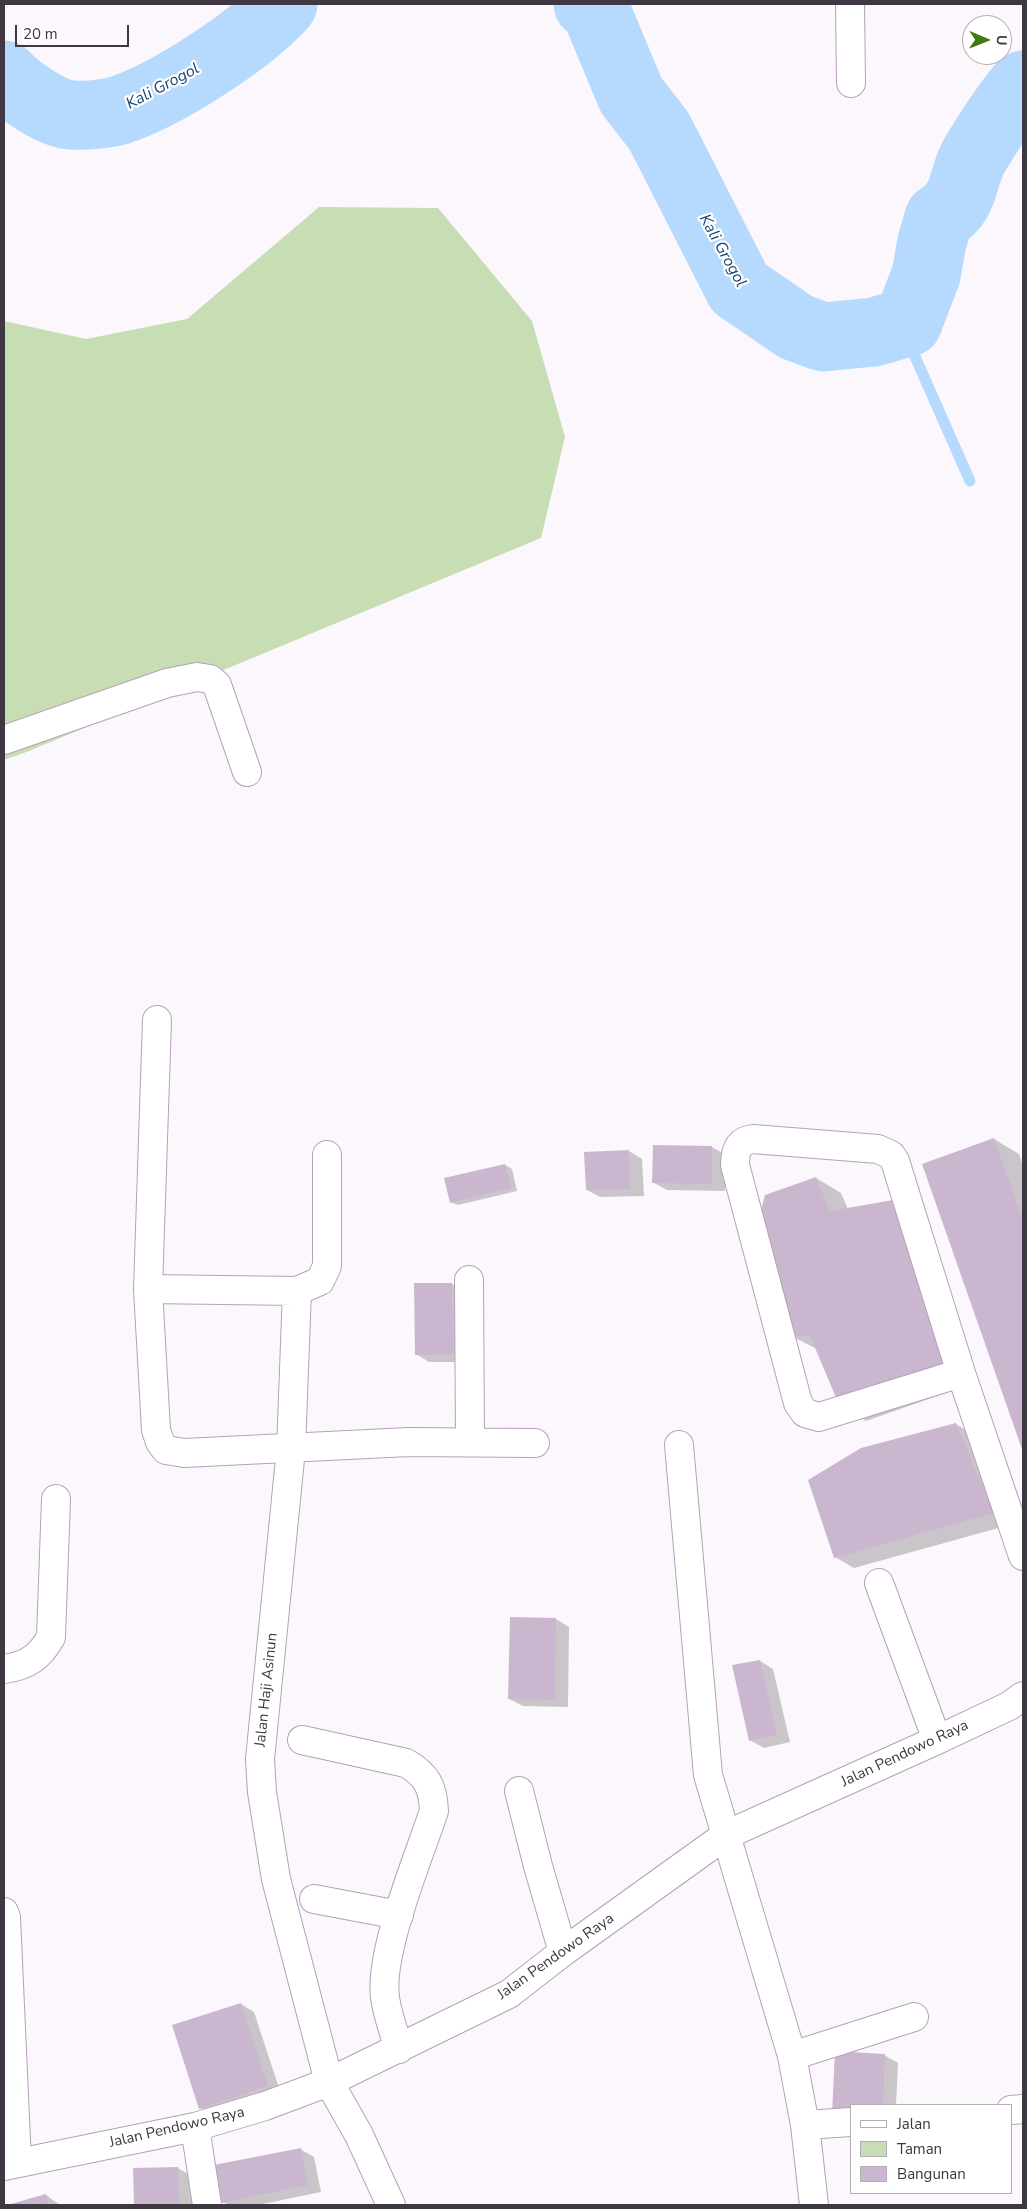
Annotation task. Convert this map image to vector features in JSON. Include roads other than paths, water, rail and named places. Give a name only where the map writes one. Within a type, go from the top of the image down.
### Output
[{"type":"street","points":[[850,4],[851,83]]},
{"type":"street","points":[[4,740],[167,683],[197,677],[210,679],[217,685],[247,772]]},
{"type":"street","points":[[157,1020],[148,1289],[156,1430],[160,1442],[166,1450],[184,1453],[409,1442],[535,1443]]},
{"type":"street","points":[[961,1373],[819,1417],[805,1413],[798,1403],[735,1165],[735,1153],[739,1145],[753,1138],[878,1149],[891,1155],[895,1160],[961,1373],[1023,1556]]},
{"type":"street","points":[[148,1289],[297,1291],[320,1282],[327,1266],[327,1155]]},
{"type":"street","points":[[469,1280],[470,1442]]},
{"type":"street","name":"Jalan Haji Asinun","points":[[297,1291],[292,1449],[260,1759],[262,1792],[276,1879],[330,2082],[359,2135],[391,2205]]},
{"type":"street","points":[[679,1445],[708,1775],[792,2056],[805,2125],[814,2205]]},
{"type":"street","points":[[4,1669],[26,1663],[42,1653],[51,1637],[56,1499]]},
{"type":"street","points":[[879,1583],[938,1740]]},
{"type":"street","name":"Jalan Pendowo Raya","points":[[10,2164],[195,2127],[265,2106],[330,2082],[509,1994],[726,1835],[938,1740],[1009,1706],[1023,1696]]},
{"type":"street","points":[[302,1740],[406,1763],[418,1770],[429,1780],[433,1795],[434,1811],[399,1915],[384,1979],[384,1996],[399,2049]]},
{"type":"street","points":[[519,1792],[538,1866],[564,1952]]},
{"type":"street","points":[[314,1899],[399,1915]]},
{"type":"street","points":[[4,1912],[6,1917],[10,2164]]},
{"type":"street","points":[[792,2056],[914,2017]]},
{"type":"street","points":[[805,2125],[850,2122]]},
{"type":"street","points":[[195,2127],[207,2205]]},
{"type":"waterway","name":"Kali Grogol","points":[[4,75],[35,100],[64,114],[89,115],[117,111],[159,93],[206,66],[250,34],[283,4]]},
{"type":"waterway","name":"Kali Grogol","points":[[588,4],[594,6],[631,95],[659,131],[739,288],[796,327],[823,337],[874,332],[908,322],[926,275],[939,218],[948,212],[959,198],[974,156],[997,119],[1023,85]]},
{"type":"waterway","points":[[895,326],[913,352],[970,481]]}]
